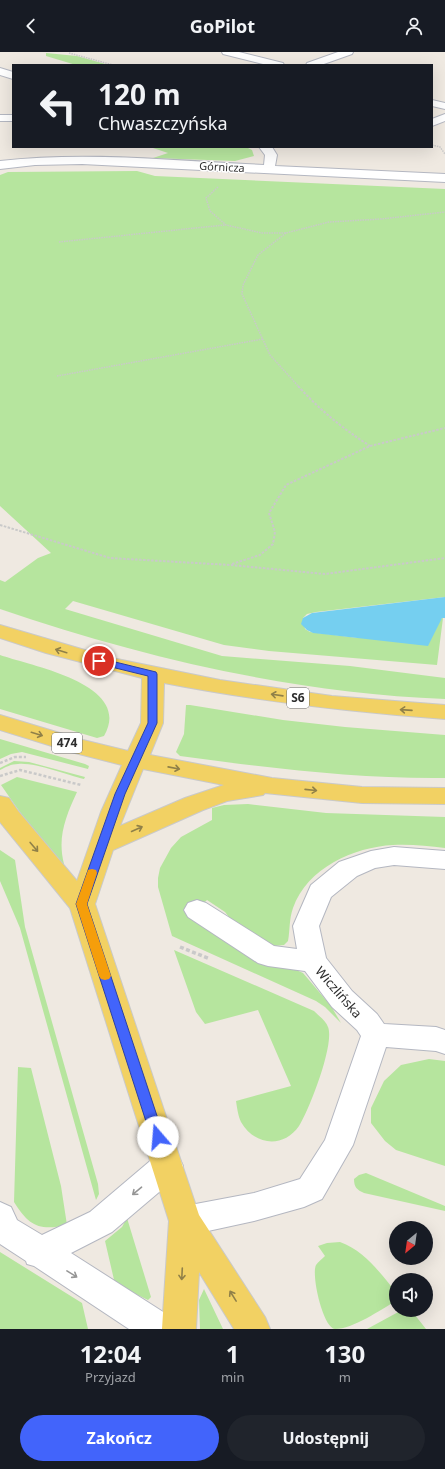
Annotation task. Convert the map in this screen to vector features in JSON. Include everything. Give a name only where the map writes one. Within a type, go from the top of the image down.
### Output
[{"type":"main road","points":[[0,631],[85,658],[153,674],[152,723],[120,794],[101,845],[82,904]]},
{"type":"main road","name":"S6","points":[[153,674],[225,688],[364,707],[445,712]]},
{"type":"main road","name":"474","points":[[0,722],[79,747],[135,760]]},
{"type":"main road","points":[[135,760],[272,786],[362,795],[445,796]]},
{"type":"main road","points":[[101,845],[194,804],[224,793],[272,786]]},
{"type":"main road","points":[[3,814],[82,904],[185,1221],[253,1329]]},
{"type":"main road","points":[[179,1329],[185,1221]]},
{"type":"street","points":[[227,52],[276,64]]},
{"type":"street","points":[[314,64],[348,52]]},
{"type":"street","points":[[0,71],[12,76]]},
{"type":"street","points":[[433,103],[445,106]]},
{"type":"street","points":[[433,123],[445,117]]},
{"type":"street","points":[[0,118],[12,118]]},
{"type":"street","points":[[266,148],[270,151],[272,156],[268,169]]},
{"type":"street","name":"Górnicza","points":[[0,165],[35,160],[75,160],[445,178]]},
{"type":"street","name":"Wiczlińska","points":[[376,1035],[367,1022],[342,999],[312,961],[306,926],[320,892],[348,869],[371,860],[394,856],[445,860]]},
{"type":"street","points":[[197,910],[268,956],[312,961]]},
{"type":"street","points":[[185,1221],[254,1207],[304,1193],[311,1189],[338,1145],[376,1035],[436,1039],[445,1042]]},
{"type":"street","points":[[39,1253],[101,1222],[167,1166]]},
{"type":"street","points":[[0,1218],[6,1230],[39,1253],[159,1329]]},
{"type":"path","points":[[69,52],[111,64]]},
{"type":"path","points":[[433,145],[440,147],[445,154]]},
{"type":"path","points":[[219,187],[206,198],[210,211],[226,225]]},
{"type":"path","points":[[58,242],[226,225],[262,233],[286,233],[329,222],[381,219],[445,212]]},
{"type":"path","points":[[286,233],[258,255],[242,285],[242,294],[270,354],[318,408],[342,428],[370,446]]},
{"type":"path","points":[[57,376],[263,339]]},
{"type":"path","points":[[230,565],[260,555],[273,544],[275,532],[269,513],[286,485],[370,446],[445,428]]},
{"type":"path","points":[[0,525],[110,558],[230,565],[326,574],[445,558]]},
{"type":"path","points":[[0,763],[15,757],[31,758]]},
{"type":"path","points":[[0,776],[14,771],[26,770],[81,785]]},
{"type":"path","points":[[180,946],[210,959]]},
{"type":"green space","points":[[46,53],[77,56],[105,64],[73,64],[46,56]]},
{"type":"green space","points":[[153,148],[248,148],[252,150],[254,156],[235,161],[153,158],[168,153]]},
{"type":"green space","points":[[137,171],[155,176],[445,189],[445,597],[316,612],[307,614],[303,618],[305,629],[310,632],[358,638],[443,618],[437,665],[269,651],[224,645],[73,601],[65,609],[222,656],[350,666],[445,678],[445,699],[332,689],[275,681],[220,670],[109,643],[0,609],[0,580],[5,582],[38,558],[51,553],[0,506],[0,175],[8,172]]},
{"type":"green space","points":[[0,655],[54,672],[75,680],[92,690],[105,703],[109,718],[104,736],[97,738],[0,709]]},
{"type":"green space","points":[[186,705],[283,720],[345,727],[445,735],[445,778],[345,775],[246,765],[180,756],[176,752],[184,734]]},
{"type":"green space","points":[[0,739],[89,766],[88,769],[22,752],[11,754],[0,759]]},
{"type":"green space","points":[[14,761],[29,762],[85,777],[84,779],[25,764],[13,765],[0,770],[0,768]]},
{"type":"green space","points":[[17,777],[77,792],[66,818],[62,836],[63,866],[31,828],[1,785]]},
{"type":"green space","points":[[248,804],[326,813],[445,817],[445,848],[406,845],[378,847],[348,855],[321,871],[309,882],[300,894],[293,908],[288,941],[284,945],[274,946],[236,926],[225,912],[207,900],[191,915],[273,965],[294,969],[303,973],[331,1006],[341,1023],[325,1007],[316,1001],[172,936],[158,887],[160,868],[171,848],[181,837],[212,820],[212,808],[224,805]]},
{"type":"green space","points":[[0,850],[15,860],[25,927],[98,1184],[99,1194],[96,1200],[20,928],[0,881]]},
{"type":"green space","points":[[174,950],[314,1011],[327,1025],[329,1035],[328,1047],[320,1077],[309,1106],[299,1126],[285,1138],[277,1141],[269,1141],[253,1136],[241,1122],[239,1117],[236,1101],[291,1086],[258,1010],[205,1024],[196,1012]]},
{"type":"green space","points":[[429,1059],[445,1061],[445,1166],[396,1150],[385,1141],[371,1123],[371,1108],[384,1081],[401,1065]]},
{"type":"green space","points":[[18,1067],[31,1068],[61,1186],[67,1225],[42,1227],[36,1225],[25,1217],[14,1202]]},
{"type":"green space","points":[[366,1173],[445,1206],[445,1211],[364,1193],[355,1186],[354,1179],[359,1175]]},
{"type":"green space","points":[[127,1218],[151,1297],[148,1300],[115,1284],[105,1241],[122,1227]]},
{"type":"green space","points":[[340,1242],[349,1246],[371,1263],[389,1284],[389,1305],[350,1326],[335,1329],[331,1326],[326,1320],[322,1311],[315,1279],[316,1265],[325,1256],[318,1246],[327,1243]]},
{"type":"green space","points":[[0,1252],[82,1303],[88,1329],[0,1329]]},
{"type":"green space","points":[[204,1289],[223,1329],[200,1329],[199,1300]]},
{"type":"green space","points":[[389,1317],[417,1317],[426,1329],[367,1329]]},
{"type":"water","points":[[445,597],[445,618],[442,618],[428,646],[313,633],[301,624],[303,618],[312,613]]},
{"type":"slow traffic","points":[[92,873],[82,904],[105,976]]},
{"type":"route","points":[[99,661],[153,674],[152,723],[120,794],[101,845],[82,904],[158,1137]]}]
